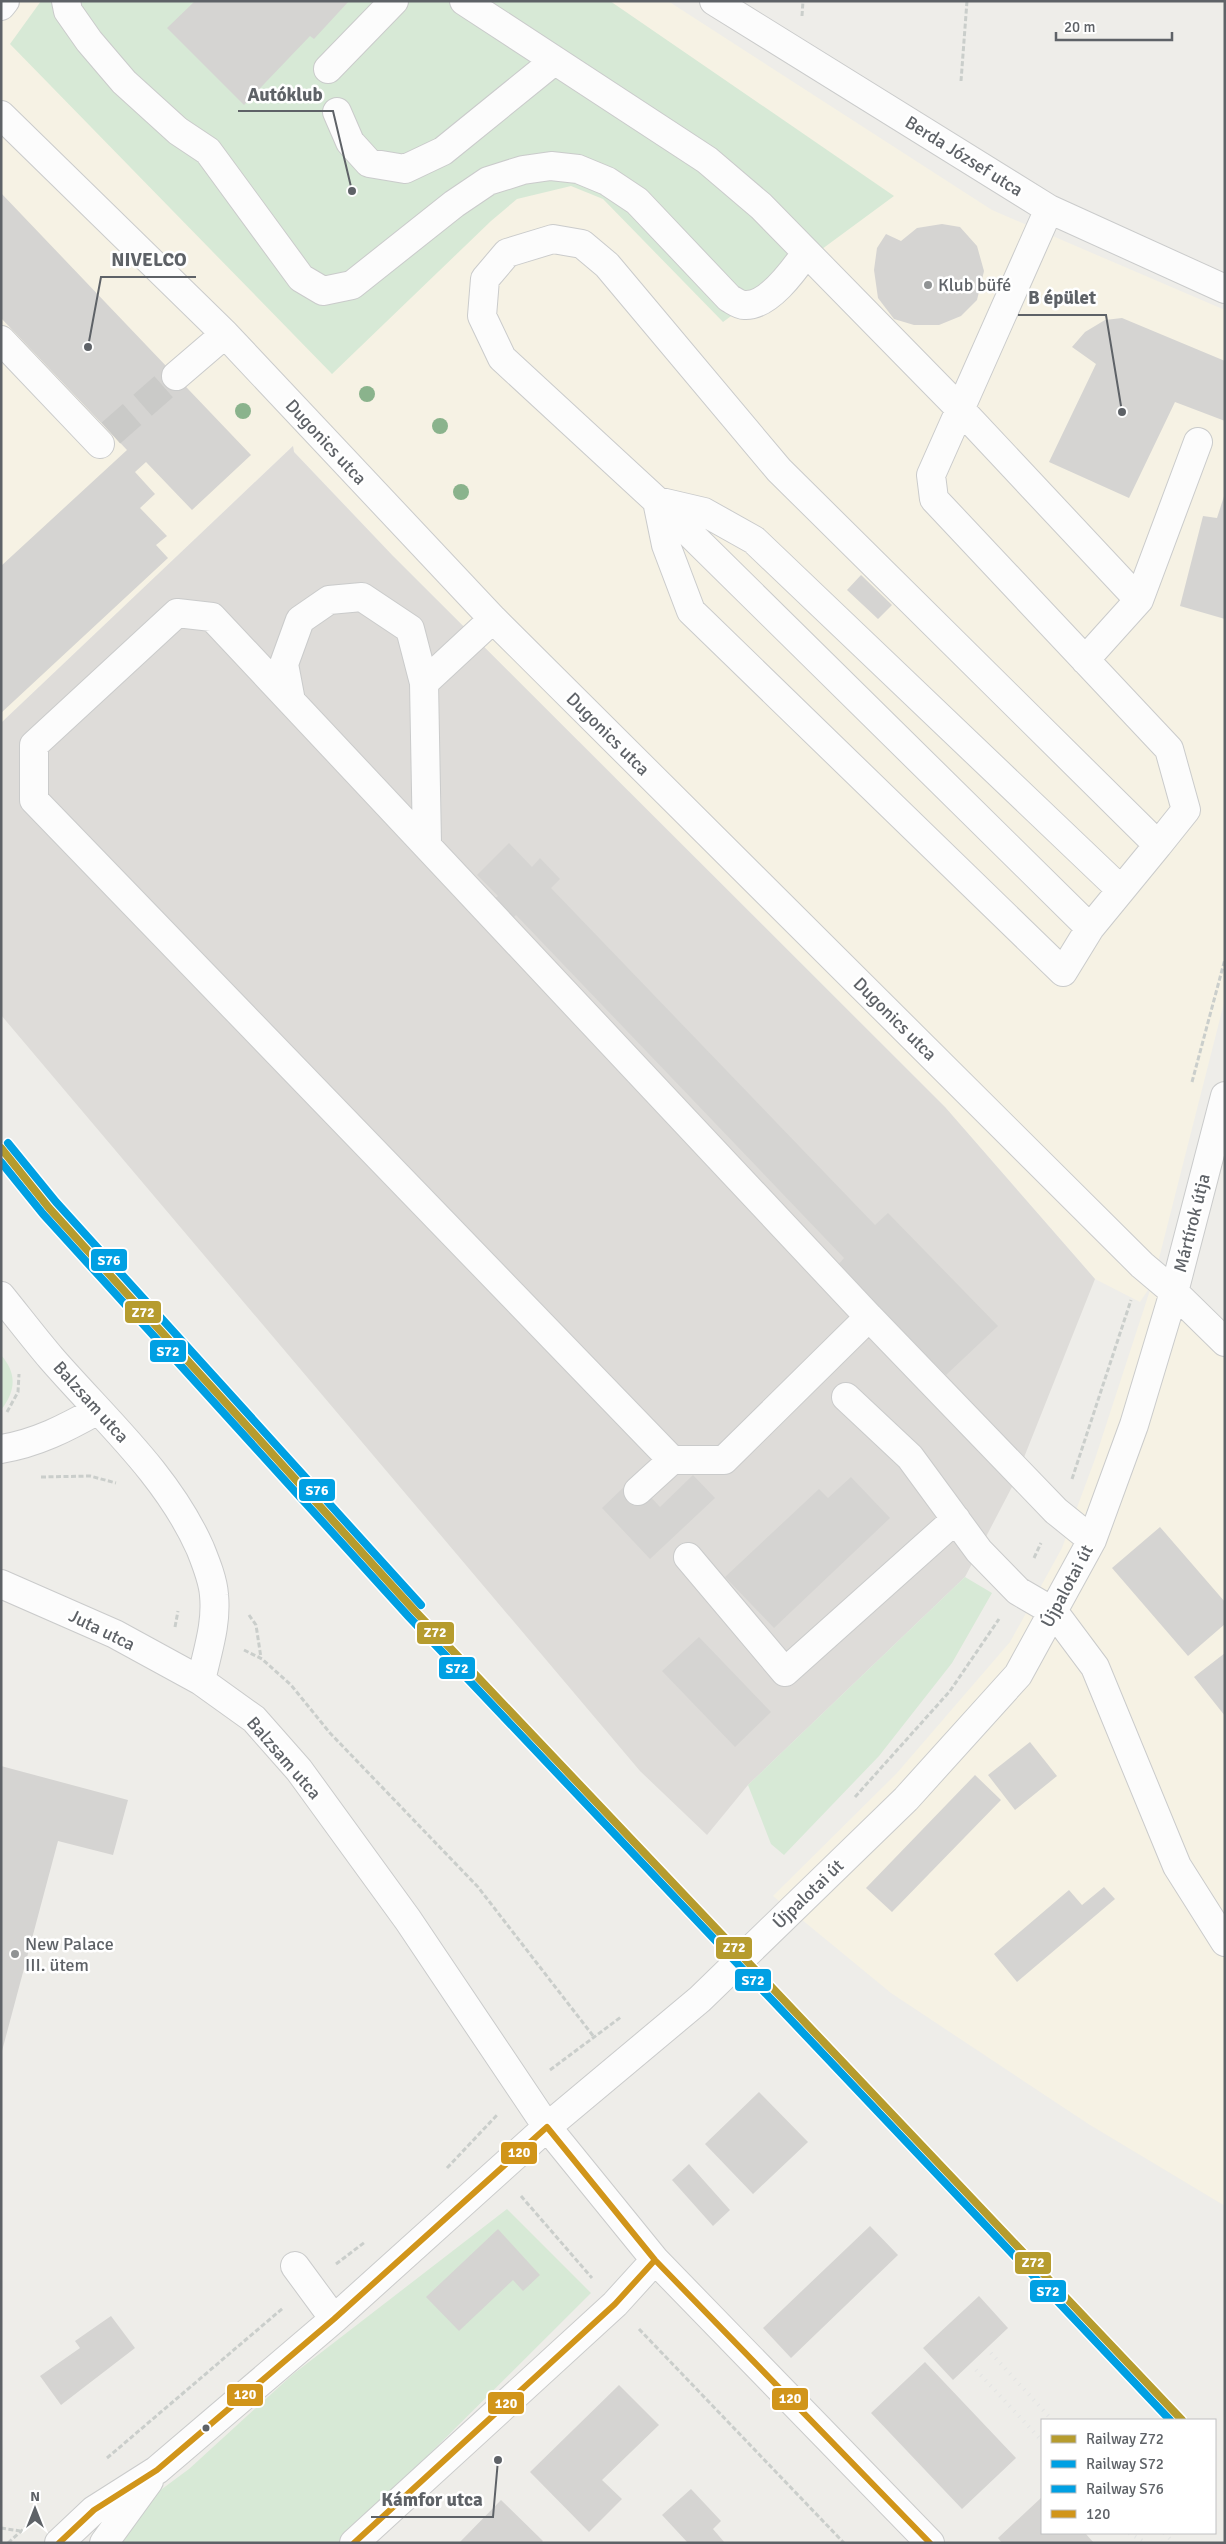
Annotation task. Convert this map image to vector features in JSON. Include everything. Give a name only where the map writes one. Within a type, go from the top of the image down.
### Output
[{"type":"street","points":[[1,6],[4,1]]},
{"type":"street","points":[[66,1],[68,11],[89,41],[124,82],[178,131],[208,151],[301,278],[323,291],[352,285],[454,204],[488,181],[524,170],[552,166],[578,169],[607,181],[637,200],[729,298],[743,305],[755,303],[789,279],[806,253]]},
{"type":"street","points":[[328,69],[394,1]]},
{"type":"street","points":[[464,1],[707,160],[761,206],[960,410],[1139,600]]},
{"type":"street","name":"Berda József utca","points":[[714,1],[1050,209],[1225,289]]},
{"type":"street","points":[[337,112],[350,142],[369,163],[405,169],[443,151],[554,61]]},
{"type":"street","name":"Dugonics utca","points":[[1,115],[225,334],[493,619],[1142,1265],[1174,1292],[1225,1342]]},
{"type":"street","points":[[658,501],[666,545],[691,611],[1063,972],[1090,928],[1186,810],[1170,749],[934,499],[931,475],[1050,209]]},
{"type":"street","points":[[1090,928],[658,501],[502,358],[482,316],[485,280],[507,253],[553,239],[582,244],[607,265],[779,470],[1158,845]]},
{"type":"street","points":[[176,376],[225,334]]},
{"type":"street","points":[[1,340],[100,444]]},
{"type":"street","points":[[1085,660],[1139,600],[1198,442]]},
{"type":"street","points":[[658,501],[704,512],[754,540],[1121,890]]},
{"type":"street","points":[[291,701],[284,664],[300,620],[329,600],[362,597],[410,629],[424,683],[427,844]]},
{"type":"street","points":[[672,1460],[34,800],[34,745],[177,613],[212,616],[870,1316],[1056,1511],[1092,1540]]},
{"type":"street","points":[[424,683],[493,619]]},
{"type":"street","name":"Mártírok útja","points":[[1174,1292],[1225,1096]]},
{"type":"street","name":"Újpalotai út","points":[[157,2470],[334,2319],[547,2127],[700,1999],[906,1798],[1018,1675],[1092,1540],[1134,1425],[1174,1292]]},
{"type":"street","name":"Balzsam utca","points":[[1,1296],[51,1358],[173,1497],[194,1536],[206,1563],[214,1593],[215,1616],[201,1681],[254,1719],[299,1770],[408,1920],[521,2092],[655,2260],[930,2543]]},
{"type":"street","points":[[638,1491],[672,1460],[724,1460],[870,1316]]},
{"type":"street","points":[[846,1397],[910,1457],[979,1551],[1018,1591],[1054,1612],[1096,1667],[1177,1866],[1225,1942]]},
{"type":"street","points":[[1,1449],[23,1445],[51,1436],[98,1410]]},
{"type":"street","points":[[688,1557],[785,1672],[956,1519]]},
{"type":"street","name":"Juta utca","points":[[1,1584],[115,1634],[201,1681]]},
{"type":"street","points":[[354,2543],[615,2304],[655,2260]]},
{"type":"street","points":[[302,2276],[334,2319]]},
{"type":"street","points":[[59,2543],[94,2510],[157,2470]]},
{"type":"street","points":[[104,2543],[157,2470]]},
{"type":"path","points":[[961,81],[967,1]]},
{"type":"path","points":[[1191,1084],[1225,959]]},
{"type":"path","points":[[850,1802],[950,1691],[1018,1591],[1073,1476],[1142,1265]]},
{"type":"path","points":[[1,1418],[13,1404],[18,1392],[20,1379],[17,1366]]},
{"type":"path","points":[[39,1477],[90,1476],[124,1488]]},
{"type":"path","points":[[178,1607],[174,1635],[207,1651]]},
{"type":"path","points":[[262,1659],[291,1685],[330,1733],[478,1887],[594,2037]]},
{"type":"path","points":[[441,2174],[474,2137],[521,2092],[626,2014]]},
{"type":"path","points":[[498,2170],[615,2304],[844,2543]]},
{"type":"path","points":[[105,2460],[302,2276],[369,2238]]},
{"type":"path","points":[[8,2543],[34,2519]]},
{"type":"path","points":[[1,2528],[20,2531]]},
{"type":"shaded area","points":[[1,1],[668,1],[992,210],[1225,310],[1225,999],[1153,1282],[1225,1360],[1225,2206],[1090,2125],[891,1993],[773,1896],[897,1773],[1010,1642],[1062,1548],[1095,1459],[1152,1284],[1140,1302],[1095,1279],[945,1107],[393,556],[294,452],[293,446],[1,723]]},
{"type":"shaded area","points":[[293,446],[294,452],[393,556],[945,1107],[1095,1279],[1013,1485],[965,1577],[748,1785],[707,1835],[640,1771],[1,1015],[1,723]]},
{"type":"green space","points":[[41,1],[610,1],[894,196],[723,322],[603,199],[571,186],[517,199],[491,221],[332,374],[10,44]]},
{"type":"green space","points":[[1,1355],[10,1369],[13,1382],[10,1396],[1,1410]]},
{"type":"green space","points":[[965,1577],[992,1593],[952,1663],[879,1756],[784,1855],[771,1844],[748,1785]]},
{"type":"green space","points":[[507,2209],[591,2293],[340,2543],[89,2543],[189,2469],[292,2375]]},
{"type":"building","points":[[195,1],[349,1],[314,39],[310,36],[244,105],[167,28]]},
{"type":"building","points":[[1,193],[251,455],[192,510],[146,462],[135,472],[155,494],[140,508],[167,536],[156,545],[168,558],[1,713],[1,566],[127,450],[1,318]]},
{"type":"building","name":"Klub büfé","points":[[942,224],[960,227],[977,246],[984,271],[977,300],[961,316],[939,325],[914,325],[894,319],[878,298],[874,270],[877,248],[886,234],[901,241],[917,228]]},
{"type":"building","points":[[1122,318],[1225,361],[1225,421],[1175,402],[1129,498],[1049,462],[1096,364],[1072,347],[1085,332],[1105,320]]},
{"type":"building","points":[[1225,493],[1225,619],[1180,606],[1203,516],[1217,518]]},
{"type":"building","points":[[861,575],[892,605],[878,619],[847,590]]},
{"type":"building","points":[[509,843],[532,867],[540,858],[560,879],[551,888],[875,1225],[888,1213],[998,1326],[946,1375],[838,1265],[844,1258],[516,915],[508,923],[489,904],[498,896],[477,875]]},
{"type":"building","points":[[693,1475],[715,1498],[650,1559],[602,1508],[625,1486],[640,1502],[648,1494],[660,1507]]},
{"type":"building","points":[[851,1477],[890,1518],[774,1628],[725,1577],[819,1489],[828,1498]]},
{"type":"building","points":[[1160,1527],[1225,1602],[1225,1624],[1188,1656],[1112,1568]]},
{"type":"building","points":[[699,1637],[771,1712],[735,1747],[662,1671]]},
{"type":"building","points":[[1225,1653],[1225,1716],[1194,1677]]},
{"type":"building","points":[[1030,1742],[1057,1776],[1015,1810],[988,1775]]},
{"type":"building","name":"New Palace III. ütem","points":[[1,1766],[128,1800],[113,1855],[58,1841],[2,2051]]},
{"type":"building","points":[[975,1775],[1001,1800],[892,1912],[866,1888]]},
{"type":"building","points":[[1104,1887],[1115,1899],[1017,1982],[994,1954],[1069,1890],[1082,1905]]},
{"type":"building","points":[[759,2092],[808,2142],[753,2194],[705,2144]]},
{"type":"building","points":[[689,2164],[730,2210],[713,2226],[672,2180]]},
{"type":"building","points":[[870,2226],[898,2255],[791,2358],[763,2328]]},
{"type":"building","points":[[498,2229],[540,2275],[523,2291],[513,2280],[459,2331],[426,2297]]},
{"type":"building","points":[[979,2296],[1008,2328],[953,2380],[923,2348]]},
{"type":"building","points":[[111,2316],[135,2348],[61,2405],[40,2376],[80,2348],[75,2341]]},
{"type":"building","points":[[925,2362],[1016,2458],[962,2509],[871,2413]]},
{"type":"building","points":[[619,2385],[659,2425],[602,2480],[622,2499],[589,2532],[530,2472]]},
{"type":"building","points":[[691,2489],[721,2521],[713,2529],[725,2543],[688,2543],[662,2515]]},
{"type":"building","points":[[1041,2498],[1041,2534],[1086,2534],[1094,2543],[1002,2543],[998,2538]]},
{"type":"building","points":[[501,2500],[543,2541],[541,2543],[459,2543]]},
{"type":"tunnel","points":[[111,433],[176,376]]},
{"type":"railway","points":[[991,2353],[1051,2419]]},
{"type":"railway","points":[[976,2370],[1041,2440]]},
{"type":"railway","points":[[1131,2534],[1146,2543]]},
{"type":"railway","points":[[1165,2534],[1174,2543]]},
{"type":"rail line","name":"S76","points":[[8,1143],[56,1202],[421,1605]]},
{"type":"rail line","name":"Z72","points":[[1,1148],[49,1208],[415,1611],[1181,2419]]},
{"type":"rail line","name":"S72","points":[[1,1162],[43,1214],[409,1617],[1169,2419]]},
{"type":"transit line","name":"120","points":[[59,2543],[94,2510],[157,2470],[334,2319],[547,2127],[655,2260],[930,2543]]},
{"type":"transit line","name":"120","points":[[354,2543],[615,2304],[655,2260]]},
{"type":"place","name":"Autóklub","points":[[352,191]]},
{"type":"place","name":"Klub büfé","points":[[928,285]]},
{"type":"place","name":"NIVELCO","points":[[88,347]]},
{"type":"place","name":"B épület","points":[[1122,412]]},
{"type":"place","name":"New Palace III. ütem","points":[[15,1954]]},
{"type":"place","name":"Kámfor utca","points":[[498,2460]]}]
